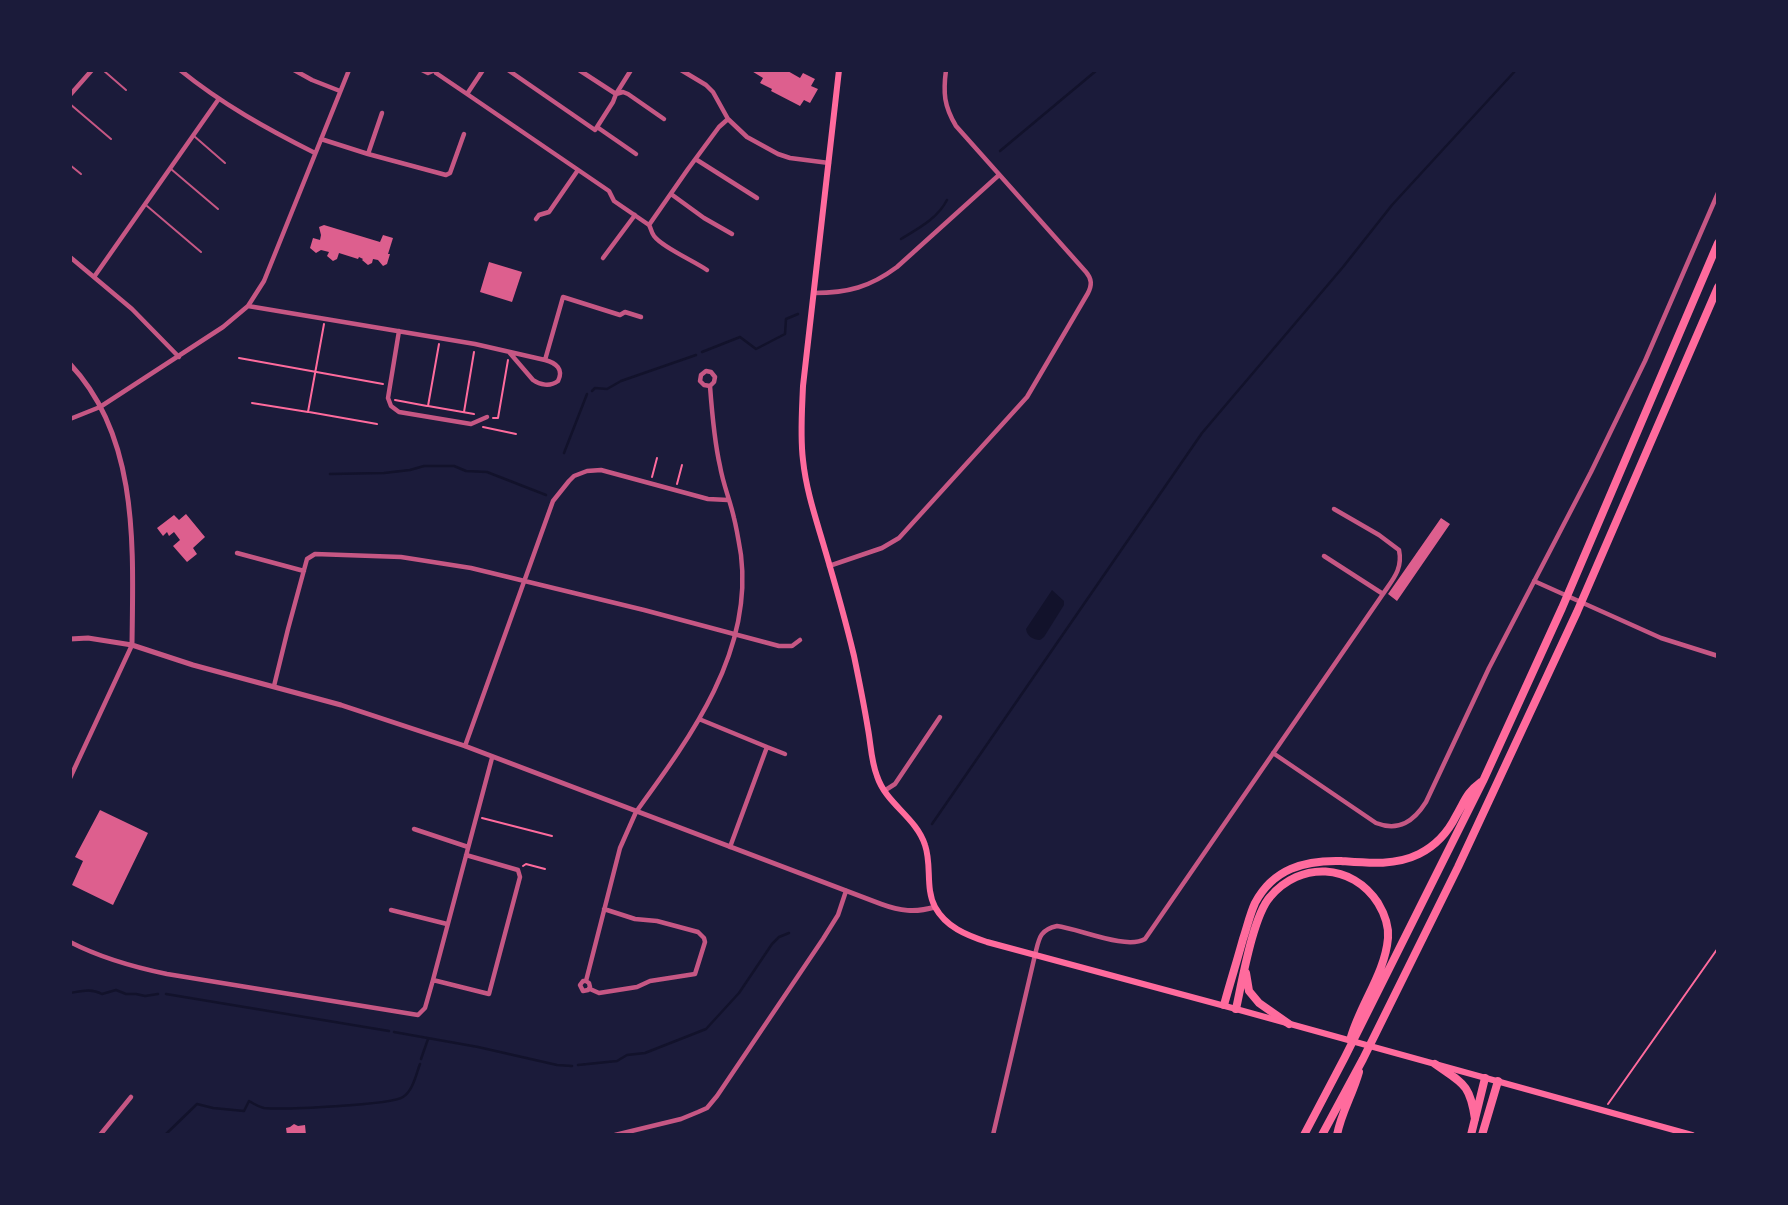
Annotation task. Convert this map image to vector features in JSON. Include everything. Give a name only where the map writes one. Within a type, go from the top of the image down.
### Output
[{"type":"highway","points":[[1304,1135],[1483,781],[1562,608],[1718,243]]},
{"type":"highway","points":[[1322,1135],[1363,1059],[1458,867],[1586,593],[1718,287]]},
{"type":"highway","points":[[1224,1005],[1254,905],[1263,890],[1279,875],[1296,866],[1313,862],[1387,863],[1418,855],[1441,838],[1469,791],[1483,781]]},
{"type":"highway","points":[[1236,1009],[1249,950],[1268,899],[1290,878],[1307,872],[1323,871],[1350,877],[1363,885],[1374,897],[1381,908],[1388,935],[1382,968],[1356,1020],[1345,1057]]},
{"type":"highway","points":[[1245,970],[1249,991],[1259,1003],[1289,1024]]},
{"type":"highway","points":[[1336,1135],[1356,1086],[1363,1059]]},
{"type":"highway","points":[[1435,1064],[1457,1079],[1469,1092],[1475,1119]]},
{"type":"highway","points":[[1471,1135],[1485,1078]]},
{"type":"highway","points":[[1482,1135],[1498,1081]]},
{"type":"main road","points":[[839,70],[804,372],[801,426],[803,461],[811,503],[853,654],[877,779],[889,799],[914,824],[925,843],[932,898],[944,920],[960,932],[987,942],[1692,1135]]},
{"type":"street","points":[[70,95],[92,70]]},
{"type":"street","points":[[180,70],[218,100],[267,130],[315,153]]},
{"type":"street","points":[[294,70],[340,91]]},
{"type":"street","points":[[70,419],[100,407],[179,357],[248,306],[264,281],[349,70]]},
{"type":"street","points":[[422,70],[428,73],[435,70],[610,191],[614,201],[649,225],[654,237],[707,270]]},
{"type":"street","points":[[467,94],[483,70]]},
{"type":"street","points":[[508,70],[595,130],[631,70]]},
{"type":"street","points":[[579,70],[616,94],[628,94],[664,119]]},
{"type":"street","points":[[681,70],[713,92],[728,119],[747,137],[778,154],[829,163]]},
{"type":"street","points":[[829,566],[882,548],[899,538],[1027,397],[1088,293],[1091,282],[1088,274],[956,127],[944,94],[946,70]]},
{"type":"street","points":[[94,276],[218,100]]},
{"type":"street","points":[[368,154],[382,113]]},
{"type":"street","points":[[649,225],[719,127],[728,119]]},
{"type":"street","points":[[597,127],[636,154]]},
{"type":"street","points":[[321,139],[446,176],[450,173],[464,134]]},
{"type":"street","points":[[697,160],[757,198]]},
{"type":"street","points":[[536,219],[549,212],[578,170]]},
{"type":"street","points":[[814,293],[841,292],[881,278],[905,260],[999,175]]},
{"type":"street","points":[[1273,752],[1376,823],[1388,827],[1412,820],[1426,802],[1489,668],[1591,472],[1645,361],[1718,193]]},
{"type":"street","points":[[670,194],[732,234]]},
{"type":"street","points":[[603,258],[635,215]]},
{"type":"street","points":[[70,257],[132,309],[179,357]]},
{"type":"street","points":[[545,360],[563,298],[620,315],[625,312],[641,317]]},
{"type":"street","points":[[248,306],[475,344],[554,362],[560,370],[560,377],[554,384],[538,383],[509,352]]},
{"type":"street","points":[[400,331],[388,398],[390,406],[399,412],[471,424],[487,417]]},
{"type":"street","points":[[70,364],[100,407],[121,456],[131,541],[132,645],[70,778]]},
{"type":"street","points":[[586,981],[620,848],[636,812],[678,753],[716,688],[736,634],[742,586],[741,558],[718,456],[710,386]]},
{"type":"street","points":[[464,746],[553,501],[569,481],[587,471],[601,470],[708,499],[728,499]]},
{"type":"street","points":[[993,1135],[1035,955],[1043,933],[1057,926],[1126,943],[1145,939],[1400,567],[1402,560],[1399,550],[1334,509]]},
{"type":"street","points":[[237,553],[304,571]]},
{"type":"street","points":[[274,686],[307,559],[315,554],[423,560],[471,568],[779,646],[792,646],[800,640]]},
{"type":"street","points":[[1324,556],[1383,594]]},
{"type":"street","points":[[1534,581],[1661,638],[1718,656]]},
{"type":"street","points":[[70,639],[88,638],[132,645],[189,664],[341,705],[464,746],[878,903],[905,911],[921,911],[935,907]]},
{"type":"street","points":[[884,790],[895,784],[940,717]]},
{"type":"street","points":[[699,719],[785,754]]},
{"type":"street","points":[[730,847],[767,747]]},
{"type":"street","points":[[70,942],[130,966],[167,974],[415,1016],[421,1014],[425,1009],[492,758]]},
{"type":"street","points":[[414,829],[468,847]]},
{"type":"street","points":[[433,980],[489,994],[520,877],[518,870],[512,867],[466,855]]},
{"type":"street","points":[[615,1135],[681,1119],[707,1108],[823,939],[838,915],[846,891]]},
{"type":"street","points":[[586,981],[581,982],[581,989],[599,993],[695,974],[705,942],[698,932],[657,921],[635,919],[604,909]]},
{"type":"street","points":[[391,910],[447,924]]},
{"type":"street","points":[[586,981],[590,989]]},
{"type":"street","points":[[100,1135],[131,1097]]},
{"type":"lane","points":[[103,70],[126,90]]},
{"type":"lane","points":[[70,104],[111,139]]},
{"type":"lane","points":[[193,136],[225,163]]},
{"type":"lane","points":[[70,164],[81,174]]},
{"type":"lane","points":[[170,169],[218,209]]},
{"type":"lane","points":[[146,205],[201,252]]},
{"type":"path","points":[[308,412],[324,319]]},
{"type":"path","points":[[428,406],[439,338]]},
{"type":"path","points":[[464,412],[475,344]]},
{"type":"path","points":[[388,398],[498,418],[509,352]]},
{"type":"path","points":[[239,358],[390,385]]},
{"type":"path","points":[[252,403],[377,424]]},
{"type":"path","points":[[471,424],[516,434]]},
{"type":"path","points":[[650,484],[657,458]]},
{"type":"path","points":[[675,490],[682,465]]},
{"type":"path","points":[[476,817],[552,836]]},
{"type":"path","points":[[518,870],[526,864],[545,869]]},
{"type":"path","points":[[1604,1110],[1718,948]]},
{"type":"shaded area","points":[[1052,590],[1064,601],[1064,605],[1044,637],[1035,639],[1029,636],[1026,629]]},
{"type":"building","points":[[750,70],[786,70],[800,78],[803,73],[815,79],[811,86],[818,89],[810,103],[804,100],[800,106],[771,91],[772,89],[760,83],[763,78]]},
{"type":"building","points":[[324,225],[380,242],[383,235],[393,238],[387,264],[383,266],[373,259],[368,265],[359,257],[358,259],[339,253],[333,261],[327,256],[329,252],[321,250],[316,253],[310,248],[313,238],[320,240],[319,227]]},
{"type":"building","points":[[489,262],[522,272],[512,302],[480,292]]},
{"type":"building","points":[[186,514],[205,537],[193,548],[197,554],[187,562],[173,546],[180,540],[174,532],[169,536],[167,532],[163,536],[157,528],[174,515],[179,520]]},
{"type":"building","points":[[1441,518],[1450,524],[1397,601],[1388,594]]},
{"type":"building","points":[[100,810],[148,833],[113,905],[72,885],[83,861],[75,857]]},
{"type":"building","points":[[294,1124],[305,1125],[306,1135],[287,1135],[286,1128]]},
{"type":"waterway","points":[[1000,151],[1097,70]]},
{"type":"waterway","points":[[932,824],[1202,433],[1392,205],[1516,70]]},
{"type":"waterway","points":[[901,239],[933,218],[947,200]]},
{"type":"waterway","points":[[702,352],[740,337],[756,349],[785,334],[786,319],[798,314]]},
{"type":"waterway","points":[[592,391],[595,388],[607,389],[621,381],[696,355]]},
{"type":"waterway","points":[[564,453],[587,394]]},
{"type":"waterway","points":[[330,474],[384,473],[424,466],[454,466],[466,471],[487,472],[546,495]]},
{"type":"waterway","points":[[578,1065],[617,1061],[627,1055],[645,1053],[706,1029],[739,993],[772,944],[789,933]]},
{"type":"waterway","points":[[70,993],[90,991],[102,994],[116,990],[145,996],[158,994]]},
{"type":"waterway","points":[[166,994],[389,1031]]},
{"type":"waterway","points":[[394,1032],[572,1066]]},
{"type":"waterway","points":[[421,1059],[428,1039]]},
{"type":"waterway","points":[[165,1135],[197,1104],[244,1111],[249,1101],[262,1108],[275,1108],[394,1100],[409,1091],[420,1064]]}]
